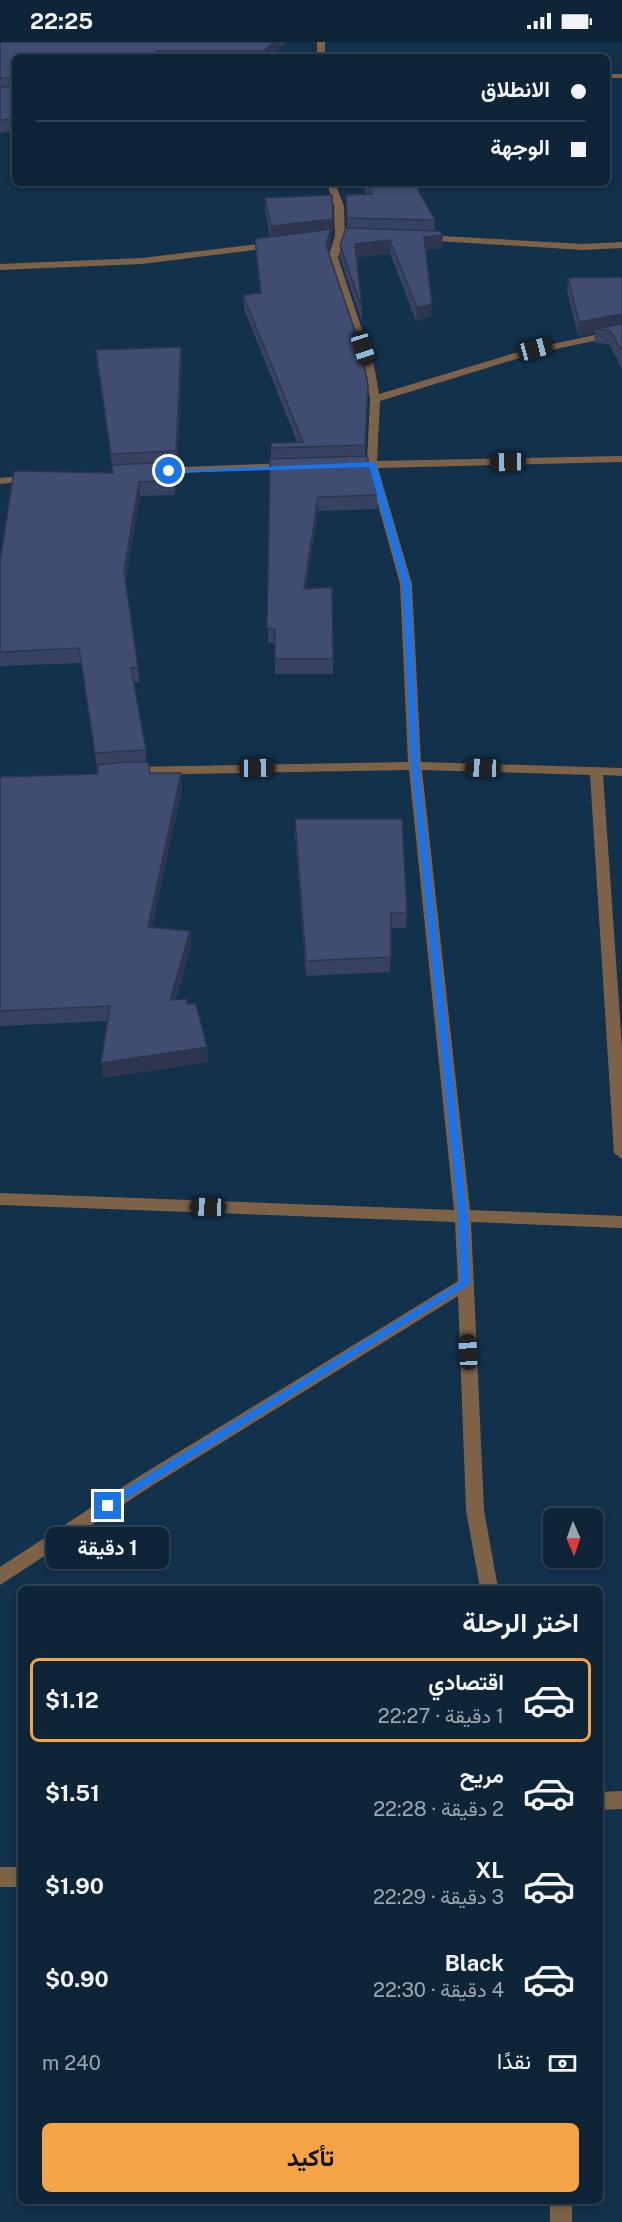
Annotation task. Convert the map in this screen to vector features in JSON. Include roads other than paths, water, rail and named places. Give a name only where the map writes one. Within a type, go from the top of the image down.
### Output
[{"type":"street","points":[[332,186],[339,206],[340,236],[333,258],[369,365],[375,399],[372,464],[406,584],[415,766],[463,1217],[475,1510],[489,1586]]},
{"type":"street","points":[[408,238],[584,247],[622,245]]},
{"type":"street","points":[[0,267],[142,261],[285,243]]},
{"type":"street","points":[[375,399],[535,349],[571,340],[622,332]]},
{"type":"street","points":[[351,465],[622,459]]},
{"type":"street","points":[[138,472],[308,466]]},
{"type":"street","points":[[0,481],[46,477]]},
{"type":"street","points":[[117,772],[415,766],[622,772]]},
{"type":"street","points":[[596,772],[622,1153]]},
{"type":"street","points":[[0,1199],[622,1222]]},
{"type":"street","points":[[0,1577],[144,1482],[465,1284]]},
{"type":"street","points":[[603,1801],[622,1800]]},
{"type":"street","points":[[0,1877],[18,1877]]},
{"type":"street","points":[[561,2204],[561,2222]]}]
